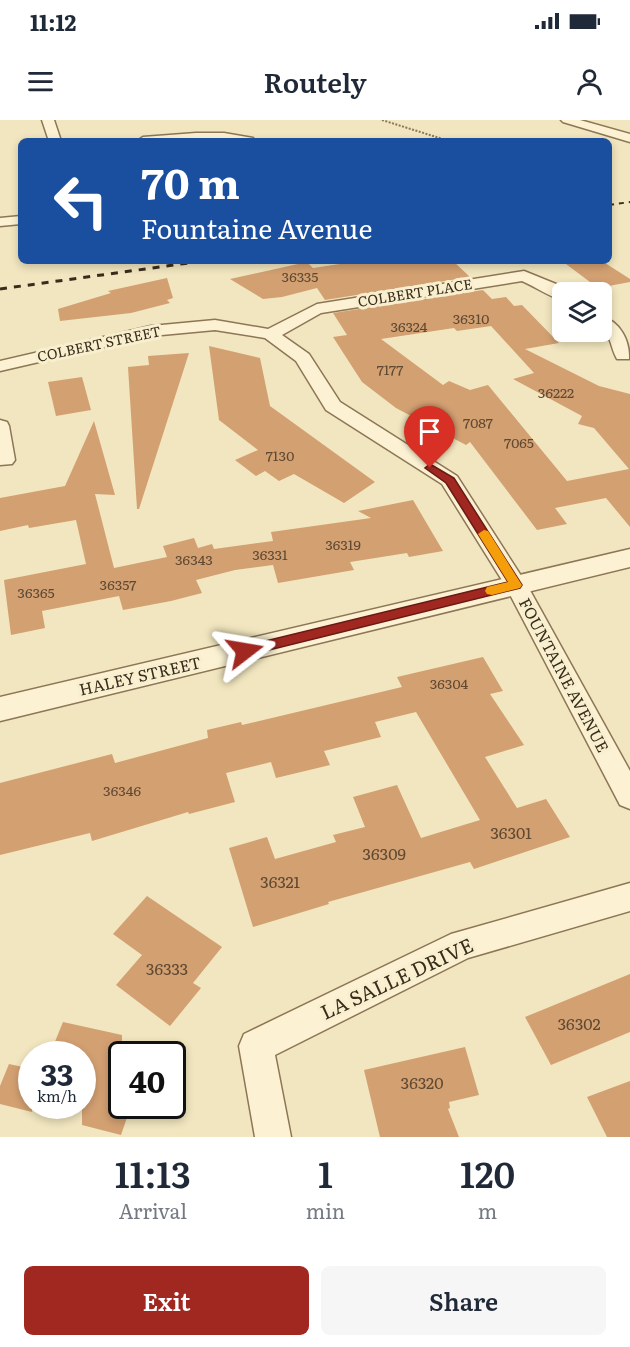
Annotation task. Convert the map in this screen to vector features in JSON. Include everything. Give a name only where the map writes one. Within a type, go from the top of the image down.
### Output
[{"type":"street","points":[[48,120],[54,138]]},
{"type":"street","points":[[567,120],[630,138]]},
{"type":"street","points":[[172,138],[238,138]]},
{"type":"street","points":[[0,222],[18,220]]},
{"type":"street","name":"COLBERT PLACE","points":[[270,334],[317,309],[524,276],[552,288]]},
{"type":"street","name":"COLBERT STREET","points":[[0,366],[152,331],[215,325],[270,334]]},
{"type":"street","points":[[612,329],[623,355]]},
{"type":"street","name":"FOUNTAINE AVENUE","points":[[270,334],[303,358],[333,406],[450,480],[516,585],[630,797]]},
{"type":"street","points":[[0,426],[5,460]]},
{"type":"street","name":"HALEY STREET","points":[[0,709],[630,558]]},
{"type":"street","name":"LA SALLE DRIVE","points":[[273,1137],[256,1046],[462,945],[630,897]]},
{"type":"path","points":[[382,120],[439,138]]},
{"type":"building","points":[[298,264],[309,264],[313,268],[340,264],[456,264],[470,277],[325,300],[317,288],[282,297],[263,299],[230,279]]},
{"type":"building","points":[[566,264],[607,264],[630,279],[630,282],[612,285],[612,282],[590,282]]},
{"type":"building","points":[[167,278],[173,298],[167,300],[170,303],[131,313],[60,321],[58,309],[111,293],[108,291]]},
{"type":"building","points":[[483,290],[492,299],[506,297],[514,306],[522,305],[552,336],[552,342],[559,343],[525,349],[599,386],[630,394],[630,527],[606,498],[555,508],[567,524],[537,530],[470,442],[466,445],[396,408],[362,382],[333,337],[347,335],[333,313]],"holes":[[[491,326],[534,373],[513,379],[582,416],[578,424],[594,428],[629,469],[567,481],[488,385],[470,390],[449,381],[443,385],[381,339],[454,328],[457,331]]]},
{"type":"building","points":[[209,346],[260,358],[270,406],[375,482],[344,503],[294,474],[279,481],[265,471],[256,476],[235,460],[258,450],[219,420]]},
{"type":"building","points":[[189,353],[139,509],[137,509],[128,367],[149,365],[148,356]]},
{"type":"building","points":[[82,377],[91,410],[56,416],[48,382]]},
{"type":"building","points":[[94,421],[115,495],[95,494],[114,568],[167,557],[163,546],[194,538],[198,548],[212,544],[214,549],[273,541],[271,532],[371,518],[358,511],[413,500],[443,551],[409,557],[407,553],[350,562],[354,570],[278,583],[273,565],[235,570],[196,580],[202,593],[171,601],[123,610],[119,596],[42,611],[45,628],[11,635],[4,580],[86,564],[76,520],[29,528],[28,525],[0,531],[0,498],[65,486]]},
{"type":"building","points":[[483,657],[503,691],[490,694],[524,745],[485,757],[517,808],[546,799],[570,837],[474,869],[470,862],[328,902],[329,904],[253,927],[229,848],[267,837],[275,859],[336,842],[333,835],[365,827],[353,797],[397,785],[421,838],[480,820],[416,712],[375,722],[381,737],[324,751],[330,765],[276,778],[271,762],[226,773],[235,802],[189,814],[188,812],[92,841],[90,833],[0,855],[0,783],[112,754],[115,763],[208,738],[207,730],[241,722],[242,725],[402,687],[397,677]]},
{"type":"building","points":[[147,896],[222,947],[193,983],[201,988],[170,1026],[116,985],[142,955],[113,934]]},
{"type":"building","points":[[630,974],[630,1032],[551,1065],[525,1017]]},
{"type":"building","points":[[63,1022],[122,1035],[122,1041],[108,1041],[108,1119],[127,1119],[121,1135],[82,1125],[82,1119],[96,1119],[96,1041],[55,1041]]},
{"type":"building","points":[[465,1047],[479,1095],[449,1102],[450,1108],[448,1109],[459,1137],[380,1137],[364,1070]]},
{"type":"building","points":[[9,1064],[18,1066],[18,1108],[0,1104],[0,1086]]},
{"type":"building","points":[[630,1081],[630,1137],[607,1137],[587,1097]]},
{"type":"railway","points":[[612,205],[630,202]]},
{"type":"railway","points":[[0,289],[181,264]]},
{"type":"slow traffic","points":[[484,534],[516,585],[492,591]]},
{"type":"route","points":[[245,651],[516,585],[450,480],[430,468]]}]
